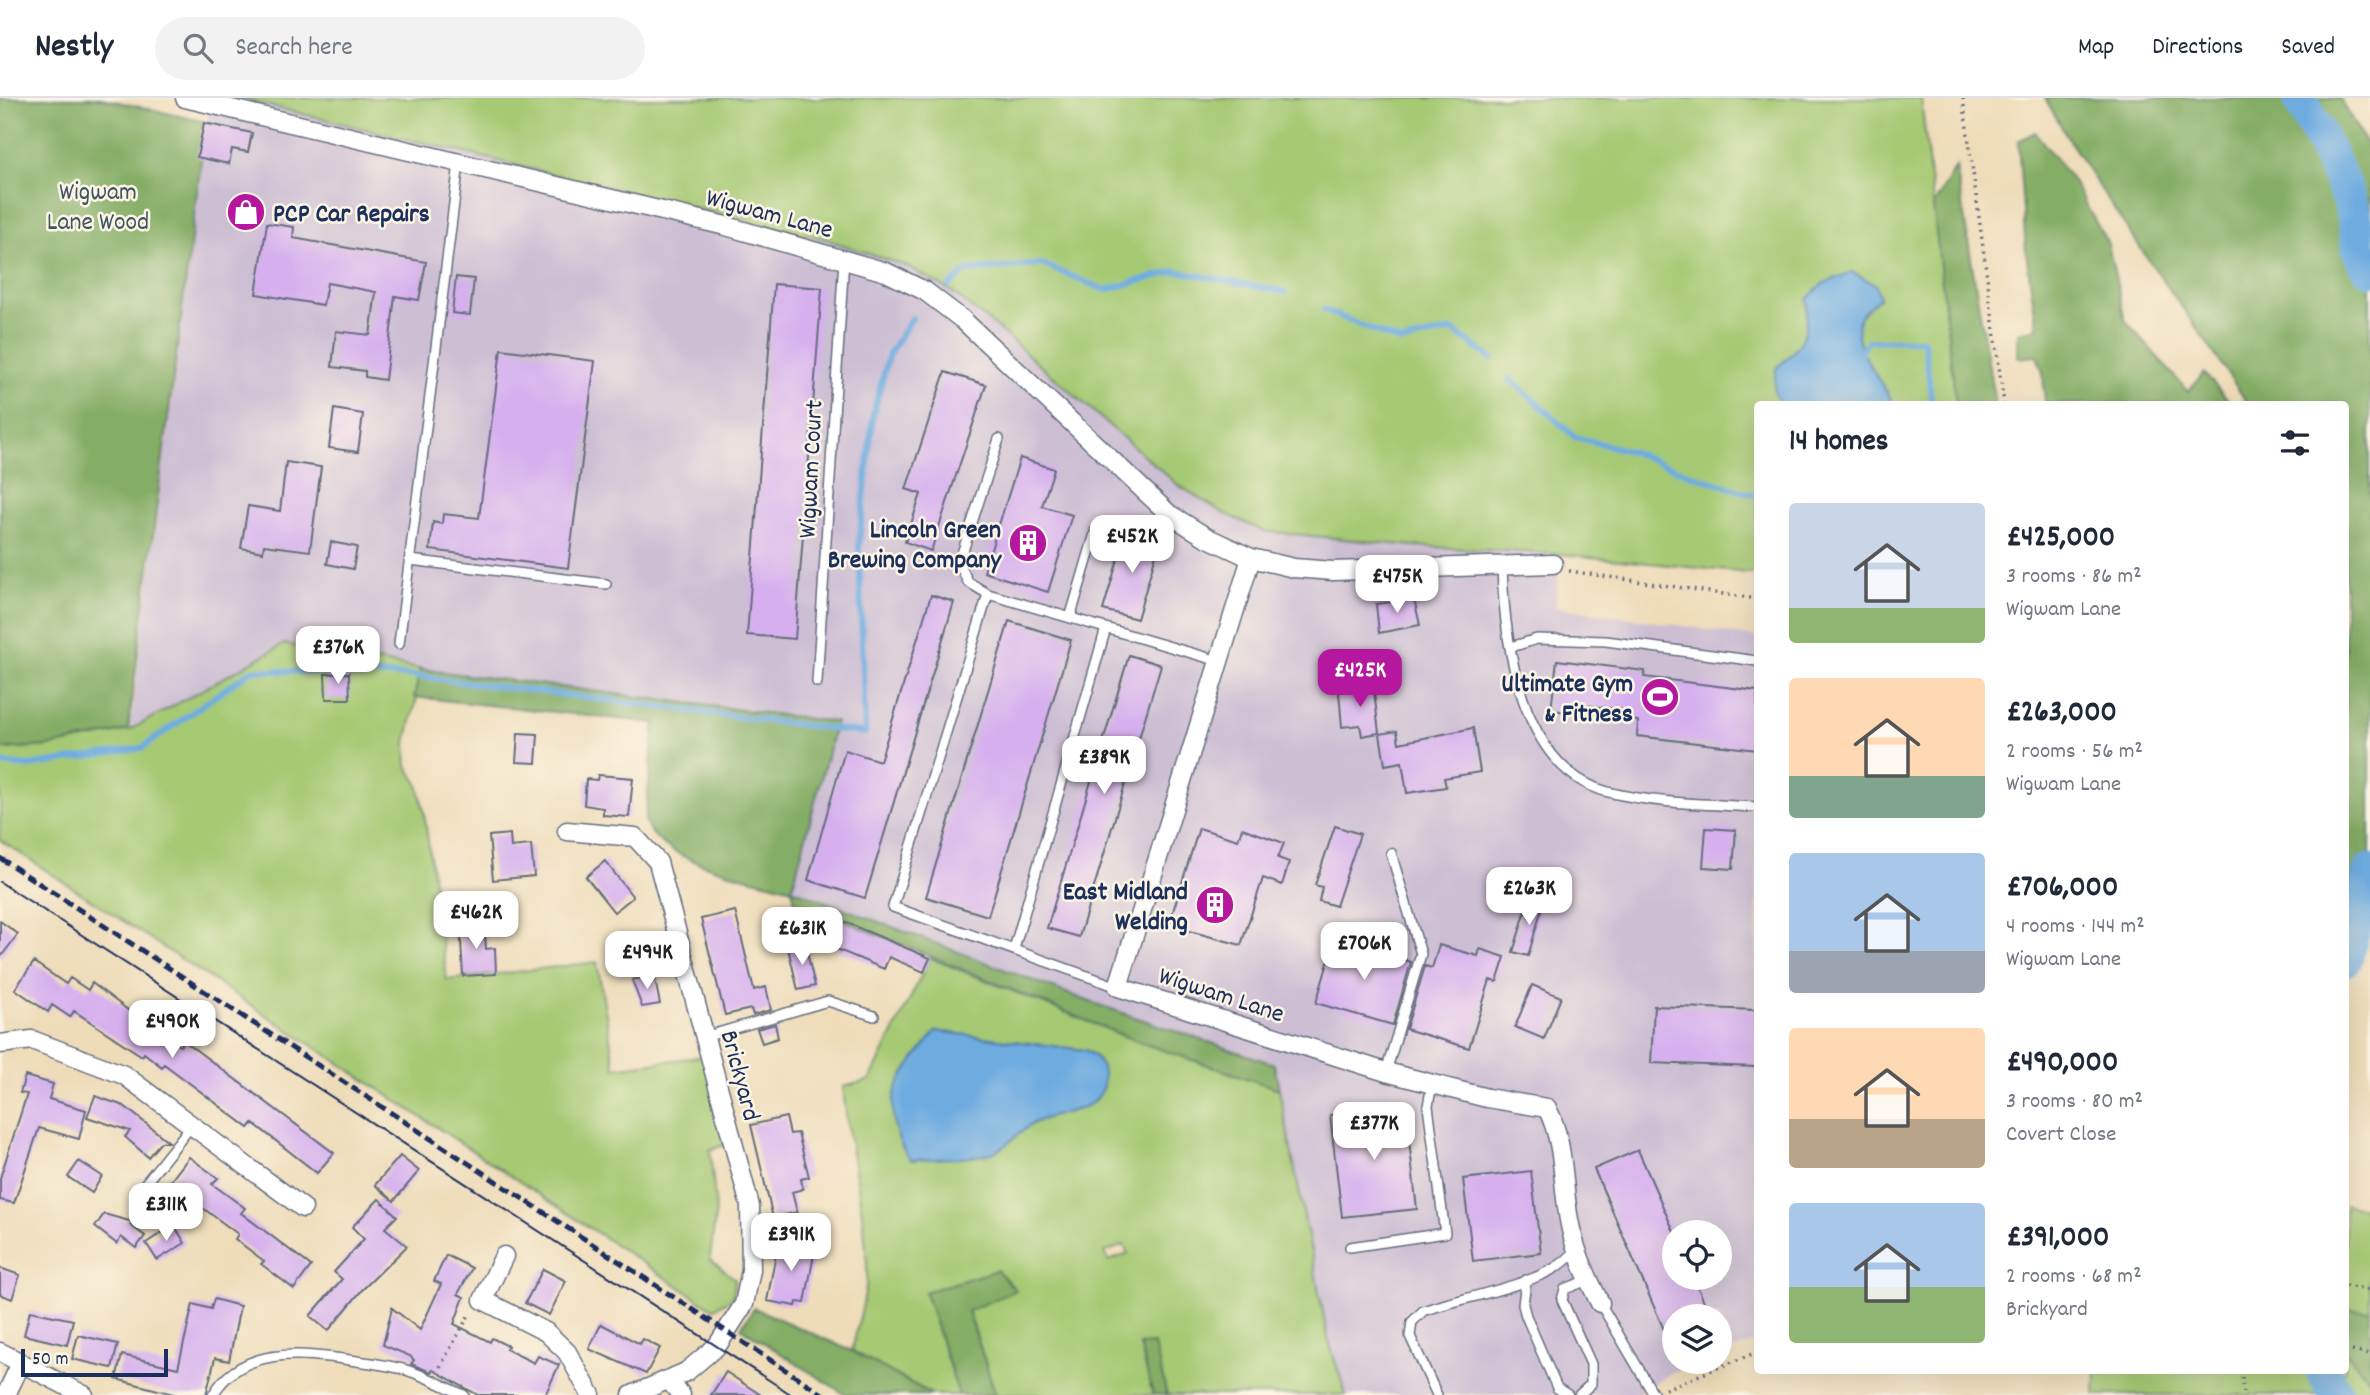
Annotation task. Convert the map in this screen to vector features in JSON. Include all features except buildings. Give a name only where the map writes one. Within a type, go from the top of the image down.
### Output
[{"type":"street","name":"Wigwam Lane","points":[[186,98],[726,226],[886,272],[925,291],[963,320],[1170,514],[1206,537],[1251,558],[1294,568],[1333,571],[1553,564]]},
{"type":"street","name":"Wigwam Lane","points":[[1251,558],[1118,987],[1386,1072],[1487,1098],[1547,1108],[1558,1129],[1569,1222],[1588,1280],[1600,1303]]},
{"type":"street","name":"Brickyard","points":[[567,831],[635,837],[658,862],[750,1206],[751,1270],[744,1304],[734,1321],[706,1357],[675,1388],[632,1395]]},
{"type":"street","points":[[0,1044],[32,1040],[124,1075],[303,1208]]},
{"type":"street","points":[[504,1256],[483,1300],[546,1332],[567,1352],[591,1395]]},
{"type":"street","points":[[0,1352],[84,1395]]},
{"type":"street","points":[[6,1395],[21,1363]]},
{"type":"lane","points":[[399,644],[459,163]]},
{"type":"lane","name":"Wigwam Court","points":[[817,682],[844,259]]},
{"type":"lane","points":[[999,439],[958,563],[968,583],[988,594],[1219,661]]},
{"type":"lane","points":[[1070,618],[1096,530]]},
{"type":"lane","points":[[410,561],[606,584]]},
{"type":"lane","points":[[1502,565],[1504,618],[1527,711],[1554,758],[1575,776],[1607,792],[1675,802],[1754,807]]},
{"type":"lane","points":[[988,594],[893,908],[1118,987]]},
{"type":"lane","points":[[1014,949],[1106,628]]},
{"type":"lane","points":[[1511,648],[1537,639],[1606,641],[1754,661]]},
{"type":"lane","points":[[1386,1072],[1421,954],[1391,853]]},
{"type":"lane","points":[[704,1037],[828,1001],[874,1016]]},
{"type":"lane","points":[[1350,1247],[1445,1233],[1427,1106],[1432,1084]]},
{"type":"lane","points":[[141,1190],[192,1125]]},
{"type":"lane","points":[[1437,1395],[1410,1336],[1412,1322],[1423,1311],[1526,1280],[1571,1258],[1576,1247]]},
{"type":"lane","points":[[1526,1280],[1523,1305],[1526,1316],[1557,1388],[1568,1395]]},
{"type":"lane","points":[[1579,1395],[1591,1384],[1591,1364],[1562,1300],[1565,1289],[1588,1280]]},
{"type":"lane","points":[[1600,1303],[1654,1395]]},
{"type":"lane","points":[[213,1395],[233,1370],[251,1362],[280,1355],[320,1356],[408,1370],[464,1395]]},
{"type":"path","points":[[1963,98],[2004,401]]},
{"type":"path","points":[[1553,564],[1559,569],[1580,575],[1754,599]]},
{"type":"path","points":[[2349,1287],[2370,1290]]},
{"type":"path","points":[[437,1372],[465,1317],[483,1300]]},
{"type":"path","points":[[2349,1351],[2370,1354]]},
{"type":"path","points":[[1654,1395],[1754,1353]]},
{"type":"path","points":[[2241,1374],[2244,1395]]},
{"type":"shaded area","points":[[210,98],[236,98],[828,240],[908,267],[949,290],[996,327],[1178,485],[1222,512],[1263,531],[1414,546],[1560,554],[1555,607],[1754,637],[1754,1342],[1732,1350],[1732,1304],[1662,1304],[1662,1374],[1670,1374],[1634,1395],[1346,1395],[1328,1338],[1274,1064],[1090,1002],[792,889],[835,722],[420,669],[285,644],[130,731]]},
{"type":"green space","name":"Wigwam Lane Wood","points":[[0,98],[101,98],[206,122],[128,730],[50,746],[0,749]]},
{"type":"green space","points":[[236,98],[1921,98],[1956,401],[1754,401],[1754,574],[1560,554],[1414,546],[1263,531],[1222,512],[1178,485],[996,327],[949,290],[908,267],[828,240]]},
{"type":"green space","points":[[2045,98],[2340,98],[2370,151],[2370,863],[2363,858],[2349,889],[2349,401],[2246,401],[2068,138]]},
{"type":"green space","points":[[2035,132],[2072,180],[2108,244],[2125,320],[2188,392],[2204,373],[2229,401],[2045,401],[2043,373],[2037,356],[2018,358],[2018,333],[2037,328],[2026,252],[2018,141]]},
{"type":"green space","points":[[1956,167],[1995,401],[1956,401],[1933,206]]},
{"type":"green space","points":[[284,644],[420,669],[417,697],[406,742],[407,766],[418,784],[424,812],[447,980],[597,962],[615,1068],[704,1056],[727,1144],[710,1150],[716,1209],[710,1259],[735,1279],[733,1298],[713,1309],[0,840],[0,749],[50,746],[130,730]]},
{"type":"green space","points":[[420,669],[836,722],[792,889],[709,867],[670,848],[655,836],[645,822],[655,723],[414,697]]},
{"type":"green space","points":[[792,889],[1090,1002],[1274,1064],[1279,1089],[1139,1042],[815,909],[803,935]]},
{"type":"green space","points":[[930,958],[1139,1042],[1279,1089],[1328,1338],[1346,1395],[1167,1395],[1153,1344],[1140,1346],[1153,1395],[996,1395],[968,1310],[925,1292],[959,1395],[933,1395],[852,1351],[864,1301],[867,1271],[864,1225],[843,1087],[870,1080]],"holes":[[[1124,1245],[1128,1254],[1108,1261],[1105,1252]]]},
{"type":"green space","points":[[2349,1205],[2370,1210],[2370,1395],[2095,1395],[2096,1374],[2349,1374]]},
{"type":"green space","points":[[997,1270],[1016,1290],[968,1311],[996,1395],[959,1395],[925,1292]]},
{"type":"green space","points":[[754,1308],[852,1351],[933,1395],[846,1395],[741,1328]]},
{"type":"green space","points":[[2349,1308],[2370,1311],[2370,1380],[2349,1356]]},
{"type":"green space","points":[[1154,1344],[1167,1395],[1153,1395],[1140,1345]]},
{"type":"water","points":[[1851,272],[1875,284],[1880,297],[1860,318],[1859,338],[1868,362],[1892,401],[1778,401],[1774,391],[1776,368],[1793,353],[1802,339],[1807,322],[1807,299],[1822,284]]},
{"type":"water","points":[[936,1031],[1085,1050],[1094,1056],[1101,1066],[1103,1087],[1091,1104],[1036,1122],[992,1153],[963,1158],[911,1160],[897,1135],[893,1116],[894,1096],[905,1073]]},
{"type":"waterway","points":[[2300,98],[2342,183],[2353,213],[2358,246],[2370,269]]},
{"type":"waterway","points":[[949,286],[967,271],[1042,264],[1105,290],[1176,271],[1285,292]]},
{"type":"waterway","points":[[1324,310],[1401,342],[1452,330],[1492,359]]},
{"type":"waterway","points":[[0,763],[29,766],[142,748],[252,670],[416,676],[865,733],[859,545],[873,415],[889,354],[912,318]]},
{"type":"waterway","points":[[1857,357],[1868,341],[1924,340],[1932,401]]},
{"type":"waterway","points":[[1509,378],[1575,437],[1633,452],[1691,475],[1754,495]]},
{"type":"waterway","points":[[2349,945],[2370,871]]},
{"type":"waterway","points":[[2325,1374],[2336,1395]]},
{"type":"tram line","points":[[0,882],[792,1395]]},
{"type":"railway","points":[[0,858],[824,1395]]},
{"type":"place","name":"PCP Car Repairs","points":[[246,212]]},
{"type":"place","name":"Lincoln Green Brewing Company","points":[[1028,543]]},
{"type":"place","name":"Ultimate Gym & Fitness","points":[[1660,697]]},
{"type":"place","name":"East Midland Welding","points":[[1215,905]]}]
